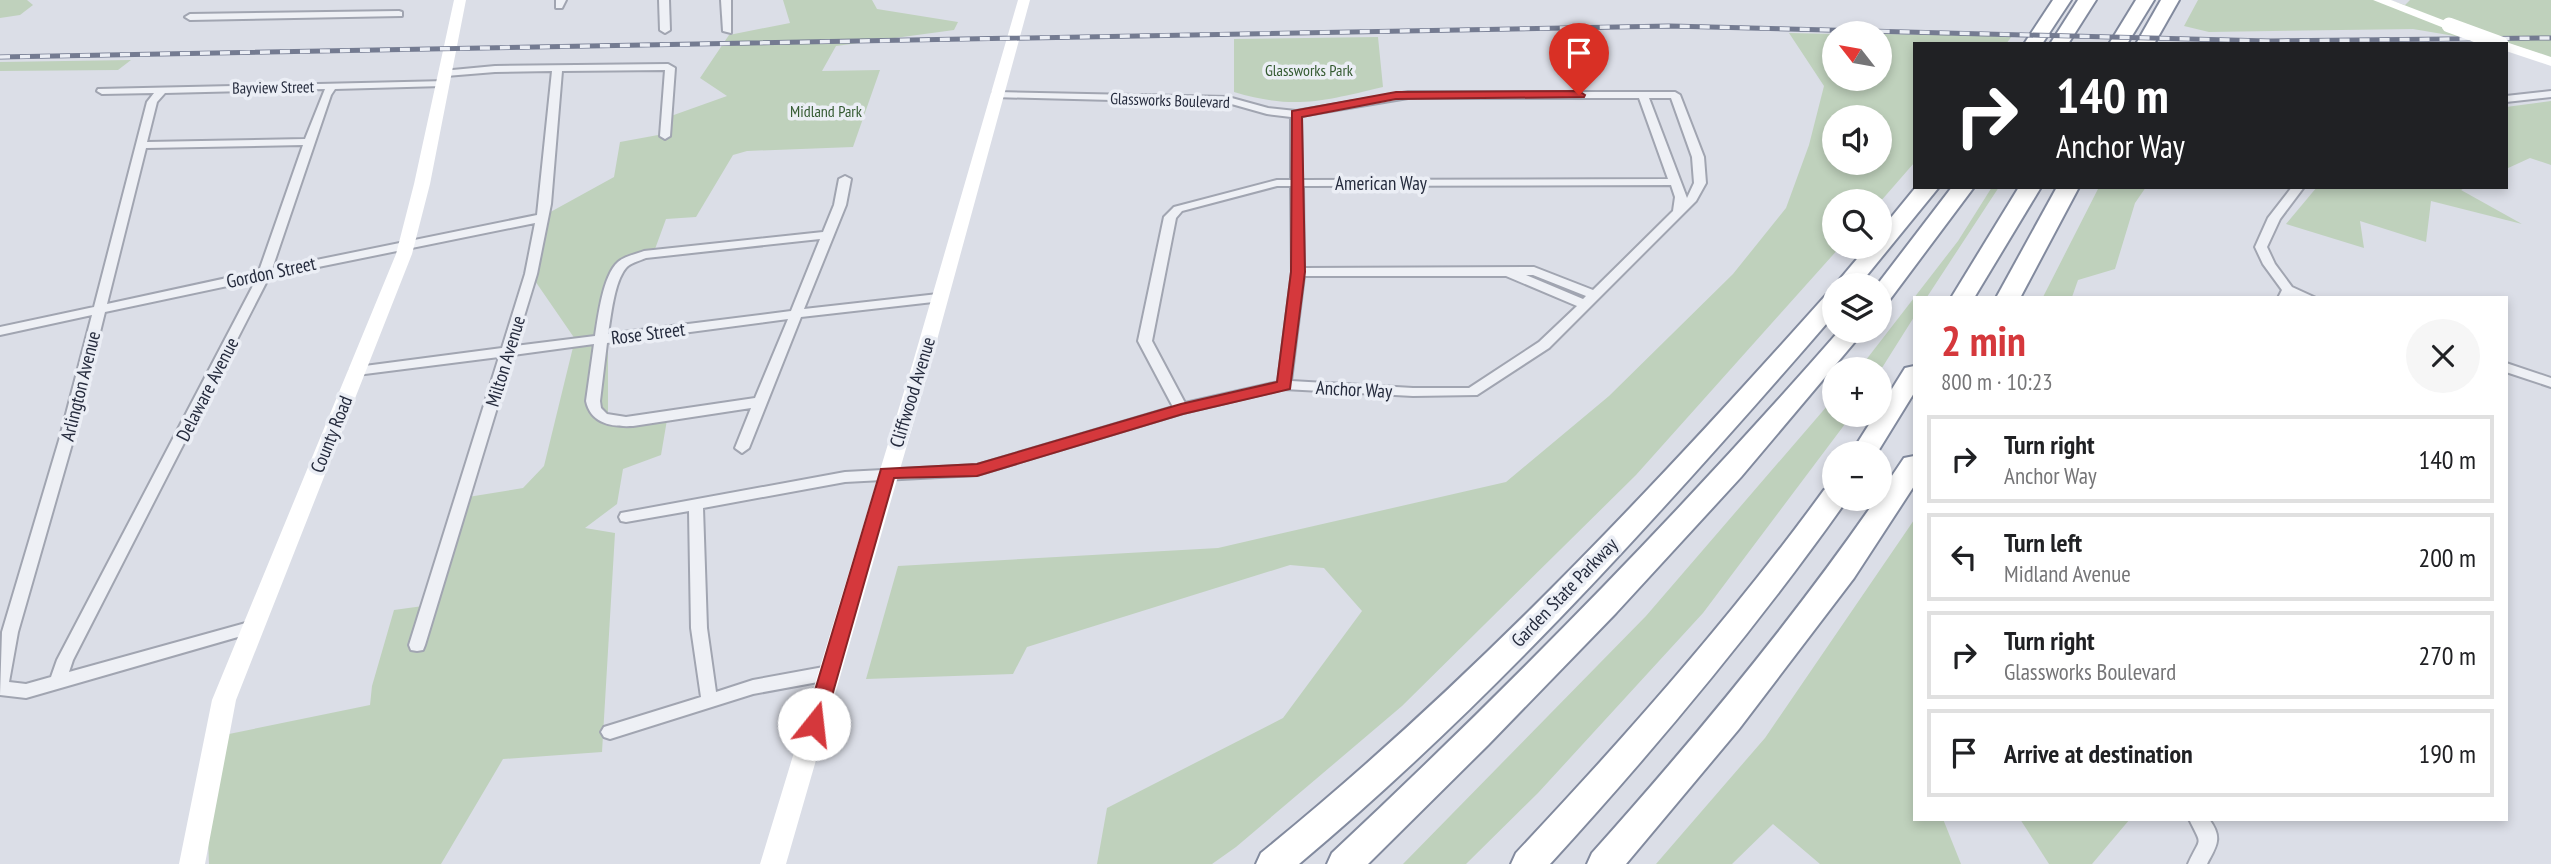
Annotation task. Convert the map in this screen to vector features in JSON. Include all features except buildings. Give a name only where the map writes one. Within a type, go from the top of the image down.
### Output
[{"type":"highway","points":[[2034,42],[2062,0]]},
{"type":"highway","points":[[2060,42],[2087,0]]},
{"type":"highway","points":[[2119,42],[2145,0]]},
{"type":"highway","points":[[2146,42],[2170,0]]},
{"type":"highway","points":[[1857,273],[1926,189]]},
{"type":"highway","points":[[1892,281],[1961,189]]},
{"type":"highway","points":[[1963,296],[2029,189]]},
{"type":"highway","points":[[2009,296],[2067,189]]},
{"type":"highway","name":"Garden State Parkway","points":[[1273,864],[1417,738],[1493,666],[1676,476],[1822,313]]},
{"type":"highway","name":"Garden State Parkway","points":[[1344,864],[1497,716],[1657,552],[1842,343]]},
{"type":"highway","points":[[1872,441],[1913,376]]},
{"type":"highway","points":[[1604,864],[1706,746],[1793,639],[1866,540],[1913,467]]},
{"type":"highway","points":[[1528,864],[1608,778],[1711,658],[1759,599],[1824,511]]},
{"type":"street","name":"County Road","points":[[192,864],[217,725],[253,627],[407,244],[460,0]]},
{"type":"street","points":[[664,0],[665,30]]},
{"type":"street","points":[[726,0],[728,31]]},
{"type":"street","name":"Cliffwood Avenue","points":[[773,864],[922,362],[1024,0]]},
{"type":"street","points":[[2378,0],[2496,42]]},
{"type":"street","points":[[351,14],[359,1]]},
{"type":"street","points":[[190,17],[399,14]]},
{"type":"street","points":[[2508,47],[2551,62]]},
{"type":"street","name":"Bayview Street","points":[[102,91],[332,86],[557,69],[670,68],[665,136]]},
{"type":"street","name":"Milton Avenue","points":[[417,645],[531,274],[542,218],[557,69]]},
{"type":"street","name":"Delaware Avenue","points":[[58,681],[65,660],[217,371],[265,273],[332,86]]},
{"type":"street","name":"Arlington Avenue","points":[[0,687],[10,632],[32,566],[152,102],[162,89]]},
{"type":"street","points":[[2508,99],[2551,94]]},
{"type":"street","name":"Glassworks Boulevard","points":[[997,95],[1228,100],[1267,111],[1296,114],[1408,95],[1675,95]]},
{"type":"street","points":[[1643,95],[1681,197],[1678,210]]},
{"type":"street","name":"Anchor Way","points":[[626,517],[833,478],[977,470],[1181,409],[1284,385],[1413,393],[1472,392],[1544,345],[1692,199],[1700,183],[1698,157],[1675,95]]},
{"type":"street","points":[[1284,385],[1298,272],[1296,114]]},
{"type":"street","points":[[141,145],[311,142]]},
{"type":"street","points":[[742,447],[840,205],[845,179]]},
{"type":"street","name":"American Way","points":[[1181,409],[1145,341],[1170,217],[1178,209],[1277,183],[1676,182]]},
{"type":"street","points":[[2286,294],[2261,247],[2274,218],[2296,189]]},
{"type":"street","name":"Gordon Street","points":[[0,331],[265,273],[542,218]]},
{"type":"street","points":[[760,402],[633,421],[604,418],[594,408],[593,401],[601,339],[615,279],[624,264],[644,256],[827,235]]},
{"type":"street","points":[[1298,272],[1534,271],[1591,300]]},
{"type":"street","name":"Rose Street","points":[[357,370],[796,314],[939,299]]},
{"type":"street","points":[[2508,368],[2551,383]]},
{"type":"street","points":[[696,505],[696,593],[704,676],[710,701]]},
{"type":"street","points":[[0,687],[26,691],[253,627]]},
{"type":"street","points":[[610,732],[754,687],[829,673]]},
{"type":"street","points":[[2197,864],[2209,842],[2207,831],[2200,821]]},
{"type":"green space","points":[[0,0],[27,0],[33,5],[20,15],[0,18]]},
{"type":"green space","name":"Midland Park","points":[[783,0],[872,0],[877,9],[958,22],[954,30],[836,46],[822,71],[880,70],[853,147],[747,151],[733,155],[696,217],[666,219],[655,249],[622,259],[608,336],[608,417],[668,414],[661,455],[623,469],[617,504],[585,528],[615,533],[602,752],[503,759],[441,864],[209,864],[208,838],[229,734],[370,705],[372,686],[394,610],[423,606],[468,497],[523,488],[544,466],[575,339],[533,278],[545,215],[614,177],[620,142],[669,133],[671,116],[727,96],[700,78],[729,35],[790,23]]},
{"type":"green space","points":[[2198,0],[2389,0],[2405,5],[2410,0],[2551,0],[2551,63],[2508,48],[2508,42],[2490,42],[2413,29],[2209,32],[2184,26]]},
{"type":"green space","points":[[1789,33],[1822,34],[1822,83]]},
{"type":"green space","points":[[1892,34],[2012,36],[2008,42],[1913,42],[1913,164],[1891,189],[1822,189],[1822,259],[1829,259],[1636,475],[1402,706],[1236,847],[1212,864],[1097,864],[1107,808],[1283,718],[1362,611],[1324,568],[1290,565],[1027,647],[1013,674],[866,679],[898,566],[1218,548],[1506,482],[1609,396],[1733,274],[1786,208],[1809,145],[1823,91],[1892,91]]},
{"type":"green space","name":"Glassworks Park","points":[[1378,37],[1383,87],[1309,102],[1274,101],[1234,92],[1234,39]]},
{"type":"green space","points":[[131,60],[118,70],[0,71],[0,62]]},
{"type":"green space","points":[[2551,101],[2551,165],[2530,158],[2508,168],[2508,107]]},
{"type":"green space","points":[[1991,189],[1998,189],[1928,296],[1915,296],[1958,241]]},
{"type":"green space","points":[[2098,189],[2145,189],[2135,203],[2115,269],[2078,280],[2072,296],[2044,296]]},
{"type":"green space","points":[[2315,189],[2463,189],[2522,224],[2431,201],[2426,242],[2360,221],[2364,248],[2286,224]]},
{"type":"green space","points":[[1913,299],[1913,319],[1889,357],[1868,357],[1879,343],[1892,343],[1892,326]]},
{"type":"green space","points":[[1822,412],[1822,427],[1843,427],[1832,441],[1822,441],[1822,455],[1703,613],[1538,793],[1466,864],[1403,864],[1646,616]]},
{"type":"green space","points":[[1913,521],[1913,821],[1944,821],[1961,864],[1820,864],[1773,824],[1732,864],[1656,864],[1765,738]]},
{"type":"green space","points":[[2021,821],[2128,821],[2092,864],[2049,864]]},
{"type":"railway","points":[[0,57],[1670,26],[2268,41],[2551,38]]},
{"type":"route","points":[[814,724],[887,473],[977,470],[1181,409],[1284,385],[1298,272],[1296,114],[1396,96],[1579,95]]}]
